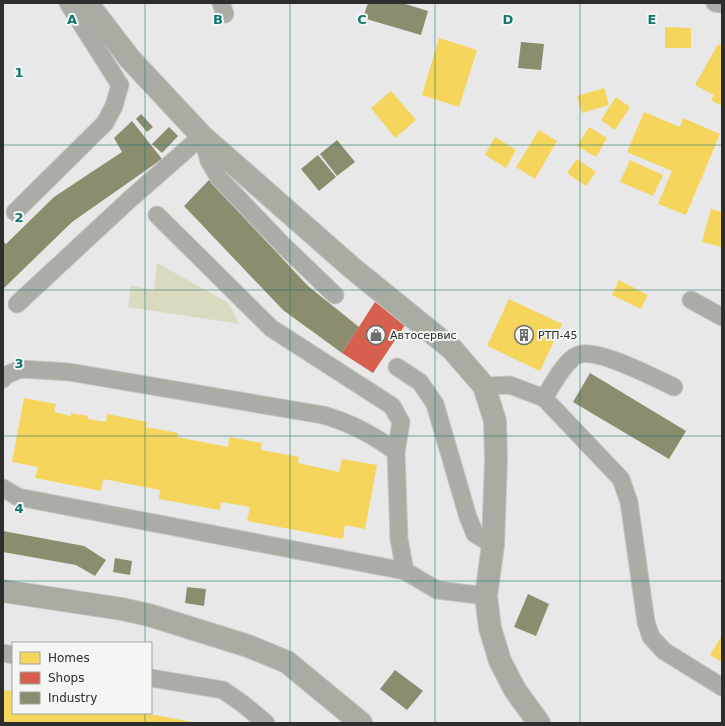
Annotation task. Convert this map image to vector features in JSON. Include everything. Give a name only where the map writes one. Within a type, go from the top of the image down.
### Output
[{"type":"main road","points":[[87,3],[130,58],[202,136],[350,267],[452,349],[484,386],[495,421],[496,461],[493,545],[486,596],[490,628],[500,661],[515,690],[539,723]]},
{"type":"main road","points":[[3,591],[122,609],[149,615],[248,646],[287,662],[361,723]]},
{"type":"lane","points":[[14,212],[105,123],[114,106],[120,85],[68,3]]},
{"type":"lane","points":[[715,3],[722,4]]},
{"type":"lane","points":[[17,304],[129,200],[202,136],[209,161],[219,178],[303,266],[335,295]]},
{"type":"lane","points":[[157,215],[271,328],[392,406],[400,422],[396,452],[399,540],[405,571]]},
{"type":"lane","points":[[691,300],[722,317]]},
{"type":"lane","points":[[544,398],[569,361],[578,355],[586,353],[606,357],[674,387]]},
{"type":"lane","points":[[397,367],[420,382],[435,404],[468,517],[475,534],[493,545]]},
{"type":"lane","points":[[3,379],[6,375],[22,369],[68,372],[323,415],[341,420],[376,437],[396,452]]},
{"type":"lane","points":[[484,386],[510,385],[544,398],[621,478],[629,502],[646,622],[651,637],[664,651],[722,687]]},
{"type":"lane","points":[[3,488],[18,497],[405,571],[437,590],[486,596]]},
{"type":"lane","points":[[152,678],[223,690],[266,723]]},
{"type":"green space","points":[[157,263],[227,302],[240,324],[128,307],[131,286],[154,290]]},
{"type":"building: Homes","points":[[665,27],[691,28],[691,48],[665,48]]},
{"type":"building: Homes","points":[[439,38],[477,50],[459,107],[422,95]]},
{"type":"building: Homes","points":[[718,44],[722,46],[722,106],[711,100],[714,95],[695,85]]},
{"type":"building: Homes","points":[[604,88],[609,105],[582,113],[577,96]]},
{"type":"building: Homes","points":[[391,91],[416,120],[395,138],[371,108]]},
{"type":"building: Homes","points":[[616,97],[630,107],[615,130],[601,120]]},
{"type":"building: Homes","points":[[644,112],[680,127],[683,118],[720,134],[686,215],[658,204],[672,171],[627,152]]},
{"type":"building: Homes","points":[[589,127],[607,138],[596,157],[577,146]]},
{"type":"building: Homes","points":[[539,130],[557,141],[535,179],[516,167]]},
{"type":"building: Homes","points":[[495,137],[516,150],[506,168],[485,155]]},
{"type":"building: Homes","points":[[577,159],[596,172],[586,186],[567,173]]},
{"type":"building: Homes","points":[[630,160],[663,175],[653,196],[620,182]]},
{"type":"building: Homes","points":[[711,209],[722,212],[722,247],[702,242]]},
{"type":"building: Homes","points":[[619,280],[648,295],[641,309],[612,295]]},
{"type":"building: Homes","name":"РТП-45","points":[[509,299],[562,324],[540,371],[487,346]]},
{"type":"building: Homes","points":[[24,398],[56,404],[54,412],[71,416],[71,413],[88,416],[88,419],[106,422],[107,414],[147,422],[146,427],[178,433],[177,437],[228,447],[229,437],[262,443],[261,450],[299,457],[298,463],[339,472],[342,459],[377,465],[365,529],[345,525],[343,539],[247,521],[250,507],[221,502],[220,510],[159,499],[160,490],[103,479],[101,491],[35,478],[38,467],[12,462]]},
{"type":"building: Homes","points":[[722,635],[722,662],[710,655]]},
{"type":"building: Homes","points":[[3,690],[12,692],[12,714],[149,714],[198,723],[3,723]]},
{"type":"building: Shops","name":"Автосервис","points":[[375,302],[407,322],[373,373],[342,353]]},
{"type":"building: Industry","points":[[368,3],[402,3],[428,11],[421,35],[363,18]]},
{"type":"building: Industry","points":[[521,42],[544,44],[541,70],[518,68]]},
{"type":"building: Industry","points":[[141,114],[153,127],[147,132],[136,119]]},
{"type":"building: Industry","points":[[132,121],[162,159],[72,222],[3,289],[3,241],[6,244],[54,197],[122,152],[114,138]]},
{"type":"building: Industry","points":[[169,127],[178,136],[162,153],[152,144]]},
{"type":"building: Industry","points":[[337,140],[355,162],[337,176],[320,154]]},
{"type":"building: Industry","points":[[318,155],[336,177],[319,191],[301,169]]},
{"type":"building: Industry","points":[[209,180],[308,286],[359,327],[342,353],[283,310],[184,206]]},
{"type":"building: Industry","points":[[590,373],[686,431],[669,459],[573,402]]},
{"type":"building: Industry","points":[[3,531],[84,546],[106,560],[95,576],[76,565],[3,552]]},
{"type":"building: Industry","points":[[115,558],[132,561],[130,575],[113,572]]},
{"type":"building: Industry","points":[[187,587],[206,589],[204,606],[185,603]]},
{"type":"building: Industry","points":[[528,594],[549,604],[536,636],[514,627]]},
{"type":"building: Industry","points":[[395,670],[423,691],[407,710],[380,689]]},
{"type":"place","name":"Автосервис","points":[[376,335]]},
{"type":"place","name":"РТП-45","points":[[524,335]]}]
